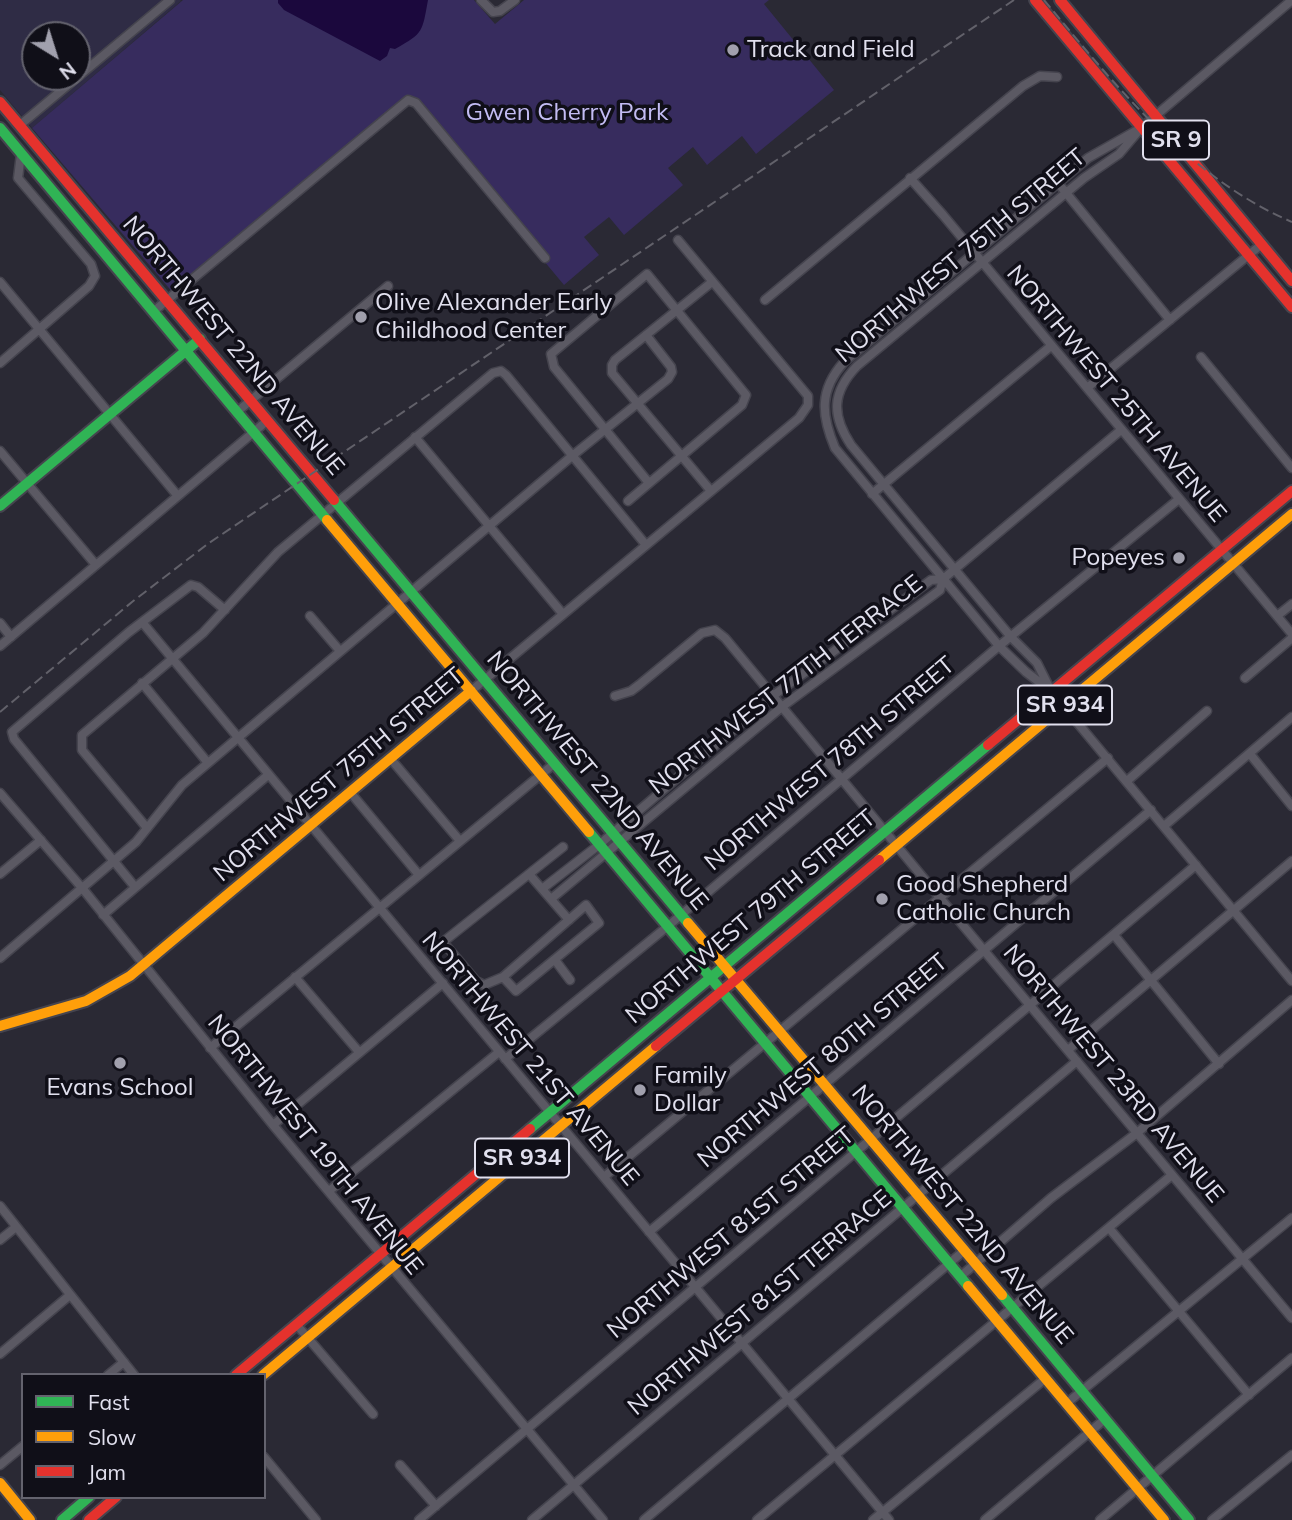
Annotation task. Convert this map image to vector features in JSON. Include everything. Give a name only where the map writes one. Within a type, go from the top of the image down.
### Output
[{"type":"main road","name":"SR 9","points":[[1035,0],[1292,307]]},
{"type":"main road","name":"SR 9","points":[[1060,0],[1292,281]]},
{"type":"main road","name":"NORTHWEST 22ND AVENUE","points":[[0,102],[724,967],[919,1194],[1189,1520]]},
{"type":"main road","points":[[2,134],[20,125]]},
{"type":"main road","name":"NORTHWEST 22ND AVENUE","points":[[2,134],[187,350],[1164,1520]]},
{"type":"main road","points":[[68,209],[81,197]]},
{"type":"main road","points":[[1227,229],[1241,218]]},
{"type":"main road","points":[[0,506],[200,339]]},
{"type":"main road","name":"NORTHWEST 79TH STREET","points":[[238,1373],[1292,491]]},
{"type":"main road","name":"NORTHWEST 79TH STREET","points":[[265,1373],[1292,514]]},
{"type":"main road","points":[[1136,621],[1148,635]]},
{"type":"main road","name":"NORTHWEST 75TH STREET","points":[[0,1026],[86,1001],[111,989],[144,966],[471,691]]},
{"type":"main road","points":[[967,762],[979,776]]},
{"type":"main road","points":[[809,918],[813,900],[835,874]]},
{"type":"main road","points":[[639,1039],[650,1050]]},
{"type":"main road","points":[[456,1191],[468,1205]]},
{"type":"main road","points":[[0,1483],[30,1520]]},
{"type":"main road","points":[[62,1520],[87,1499]]},
{"type":"main road","points":[[89,1520],[114,1499]]},
{"type":"street","points":[[20,125],[170,0]]},
{"type":"street","points":[[481,0],[493,12],[500,11],[515,0]]},
{"type":"street","name":"NORTHWEST 75TH STREET","points":[[872,494],[835,448],[826,428],[824,403],[830,382],[844,362],[1088,158],[1141,128],[1292,0]]},
{"type":"street","points":[[765,300],[1030,81],[1040,76],[1056,77]]},
{"type":"street","points":[[154,312],[408,100],[416,103],[545,258]]},
{"type":"street","name":"NORTHWEST 75TH STREET","points":[[1051,691],[1037,663],[954,570],[841,432],[836,408],[838,396],[849,374],[1066,193],[1119,154],[1141,128]]},
{"type":"street","points":[[0,363],[89,286],[95,276],[91,264],[18,178],[21,154]]},
{"type":"street","name":"NORTHWEST 25TH AVENUE","points":[[910,178],[1292,636]]},
{"type":"street","points":[[1058,183],[1170,320]]},
{"type":"street","points":[[1018,216],[1026,226]]},
{"type":"street","points":[[678,240],[712,282],[615,360],[612,373],[711,491]]},
{"type":"street","points":[[1087,388],[1262,244]]},
{"type":"street","points":[[628,501],[742,405],[746,395],[647,274],[551,354],[554,367],[649,483]]},
{"type":"street","points":[[0,282],[177,495]]},
{"type":"street","name":"NORTHWEST 75TH STREET","points":[[471,691],[799,418],[808,405],[808,396],[712,282]]},
{"type":"street","points":[[238,411],[388,286]]},
{"type":"street","points":[[926,293],[934,303]]},
{"type":"street","points":[[883,330],[890,339]]},
{"type":"street","points":[[0,958],[136,842],[182,785],[208,762],[572,456],[668,379],[671,372],[669,364],[646,335]]},
{"type":"street","points":[[1051,346],[872,494],[999,646],[1026,673],[1051,691],[1064,706],[1292,981]]},
{"type":"street","points":[[1201,356],[1292,468]]},
{"type":"street","points":[[147,828],[82,750],[82,735],[204,633],[278,552],[493,373],[500,371],[506,374],[646,545]]},
{"type":"street","points":[[0,646],[268,420]]},
{"type":"street","name":"NORTHWEST 77TH TERRACE","points":[[551,899],[774,695],[930,580],[943,579],[1121,430]]},
{"type":"street","points":[[415,437],[562,613]]},
{"type":"street","points":[[0,450],[96,565]]},
{"type":"street","name":"NORTHWEST 78TH STREET","points":[[329,1192],[502,1055],[593,988],[999,646],[1179,499]]},
{"type":"street","name":"NORTHWEST 77TH TERRACE","points":[[616,837],[783,706],[940,590],[943,579]]},
{"type":"street","points":[[135,887],[12,735],[15,727],[129,632],[191,585],[198,587],[225,610]]},
{"type":"street","points":[[1277,616],[1292,604]]},
{"type":"street","points":[[310,616],[340,651]]},
{"type":"street","name":"NORTHWEST 21ST AVENUE","points":[[142,622],[889,1520]]},
{"type":"street","points":[[0,623],[11,637]]},
{"type":"street","name":"NORTHWEST 23RD AVENUE","points":[[615,696],[631,691],[702,633],[715,630],[726,638],[1292,1318]]},
{"type":"street","points":[[859,633],[867,644]]},
{"type":"street","points":[[1245,678],[1292,636]]},
{"type":"street","points":[[805,672],[813,684]]},
{"type":"street","points":[[142,683],[208,762]]},
{"type":"street","points":[[1127,781],[1207,711]]},
{"type":"street","points":[[1164,826],[1292,718]]},
{"type":"street","points":[[1250,754],[1292,806]]},
{"type":"street","points":[[390,758],[460,841]]},
{"type":"street","points":[[604,1177],[1108,758]]},
{"type":"street","points":[[210,1048],[555,763]]},
{"type":"street","points":[[103,915],[268,775]]},
{"type":"street","points":[[350,792],[419,875]]},
{"type":"street","name":"NORTHWEST 19TH AVENUE","points":[[0,793],[83,889],[273,1125],[603,1520]]},
{"type":"street","name":"NORTHWEST 80TH STREET","points":[[649,1232],[1151,810]]},
{"type":"street","points":[[0,874],[41,840]]},
{"type":"street","points":[[503,976],[516,991],[599,923],[586,905],[503,976],[484,985],[475,981],[443,942],[563,847]]},
{"type":"street","name":"NORTHWEST 77TH TERRACE","points":[[542,889],[604,849]]},
{"type":"street","points":[[1068,1049],[1292,860]]},
{"type":"street","name":"NORTHWEST 81ST STREET","points":[[419,1520],[1196,865]]},
{"type":"street","points":[[529,874],[569,920]]},
{"type":"street","points":[[1114,935],[1219,1064]]},
{"type":"street","points":[[555,960],[570,979]]},
{"type":"street","points":[[295,977],[359,1052]]},
{"type":"street","points":[[273,1125],[443,983]]},
{"type":"street","points":[[961,1276],[1052,1198],[1137,1133],[1292,1000]]},
{"type":"street","name":"NORTHWEST 81ST TERRACE","points":[[532,1520],[1077,1061]]},
{"type":"street","points":[[757,1520],[1172,1175]]},
{"type":"street","points":[[0,1206],[132,1373]]},
{"type":"street","points":[[1067,1403],[1292,1217]]},
{"type":"street","points":[[0,1240],[16,1227]]},
{"type":"street","points":[[1109,1228],[1249,1395]]},
{"type":"street","points":[[644,1520],[965,1250]]},
{"type":"street","points":[[0,1354],[70,1295]]},
{"type":"street","points":[[296,1324],[373,1414]]},
{"type":"street","points":[[1100,1520],[1292,1358]]},
{"type":"street","points":[[110,1373],[124,1362]]},
{"type":"street","points":[[873,1520],[1046,1378]]},
{"type":"street","points":[[985,1520],[1105,1419]]},
{"type":"street","points":[[0,1465],[21,1448]]},
{"type":"street","points":[[1212,1520],[1292,1455]]},
{"type":"street","points":[[266,1460],[311,1518]]},
{"type":"street","points":[[400,1465],[436,1506]]},
{"type":"shaded area","points":[[0,0],[181,1],[91,78],[91,21],[21,21],[21,91],[75,91],[32,128],[0,90]]},
{"type":"shaded area","points":[[278,0],[428,0],[417,35],[395,49],[390,48],[387,56],[380,61],[284,10]]},
{"type":"green space","name":"Gwen Cherry Park","points":[[183,0],[474,0],[495,24],[524,0],[769,0],[764,4],[834,90],[756,154],[742,136],[707,165],[693,147],[668,168],[683,185],[624,235],[609,217],[584,237],[599,255],[564,285],[408,98],[174,294],[32,128],[76,91],[91,91],[91,78]]},
{"type":"railway","points":[[0,712],[132,602],[209,543],[1014,0]]},
{"type":"railway","points":[[1044,0],[1126,96],[1187,155],[1220,181],[1292,222]]},
{"type":"traffic: fast","points":[[0,128],[327,520]]},
{"type":"traffic: fast","points":[[0,506],[200,339]]},
{"type":"traffic: fast","points":[[334,500],[688,923]]},
{"type":"traffic: fast","points":[[530,1129],[988,745]]},
{"type":"traffic: fast","points":[[589,832],[968,1286]]},
{"type":"traffic: fast","points":[[1002,1295],[1189,1520]]},
{"type":"traffic: fast","points":[[62,1520],[87,1499]]},
{"type":"traffic: slow","points":[[879,860],[1292,514]]},
{"type":"traffic: slow","points":[[327,520],[589,832]]},
{"type":"traffic: slow","points":[[0,1026],[86,1001],[130,976],[471,691]]},
{"type":"traffic: slow","points":[[688,923],[1002,1295]]},
{"type":"traffic: slow","points":[[265,1373],[656,1046]]},
{"type":"traffic: slow","points":[[968,1286],[1164,1520]]},
{"type":"traffic: slow","points":[[0,1483],[30,1520]]},
{"type":"traffic: jam","points":[[1035,0],[1292,307]]},
{"type":"traffic: jam","points":[[1060,0],[1292,281]]},
{"type":"traffic: jam","points":[[0,102],[334,500]]},
{"type":"traffic: jam","points":[[988,745],[1292,491]]},
{"type":"traffic: jam","points":[[656,1046],[879,860]]},
{"type":"traffic: jam","points":[[238,1373],[530,1129]]},
{"type":"traffic: jam","points":[[89,1520],[114,1499]]},
{"type":"place","name":"Track and Field","points":[[733,50]]},
{"type":"place","name":"Olive Alexander Early Childhood Center","points":[[361,317]]},
{"type":"place","name":"Popeyes","points":[[1179,558]]},
{"type":"place","name":"Good Shepherd Catholic Church","points":[[882,899]]},
{"type":"place","name":"Evans School","points":[[120,1063]]},
{"type":"place","name":"Family Dollar","points":[[640,1090]]}]
